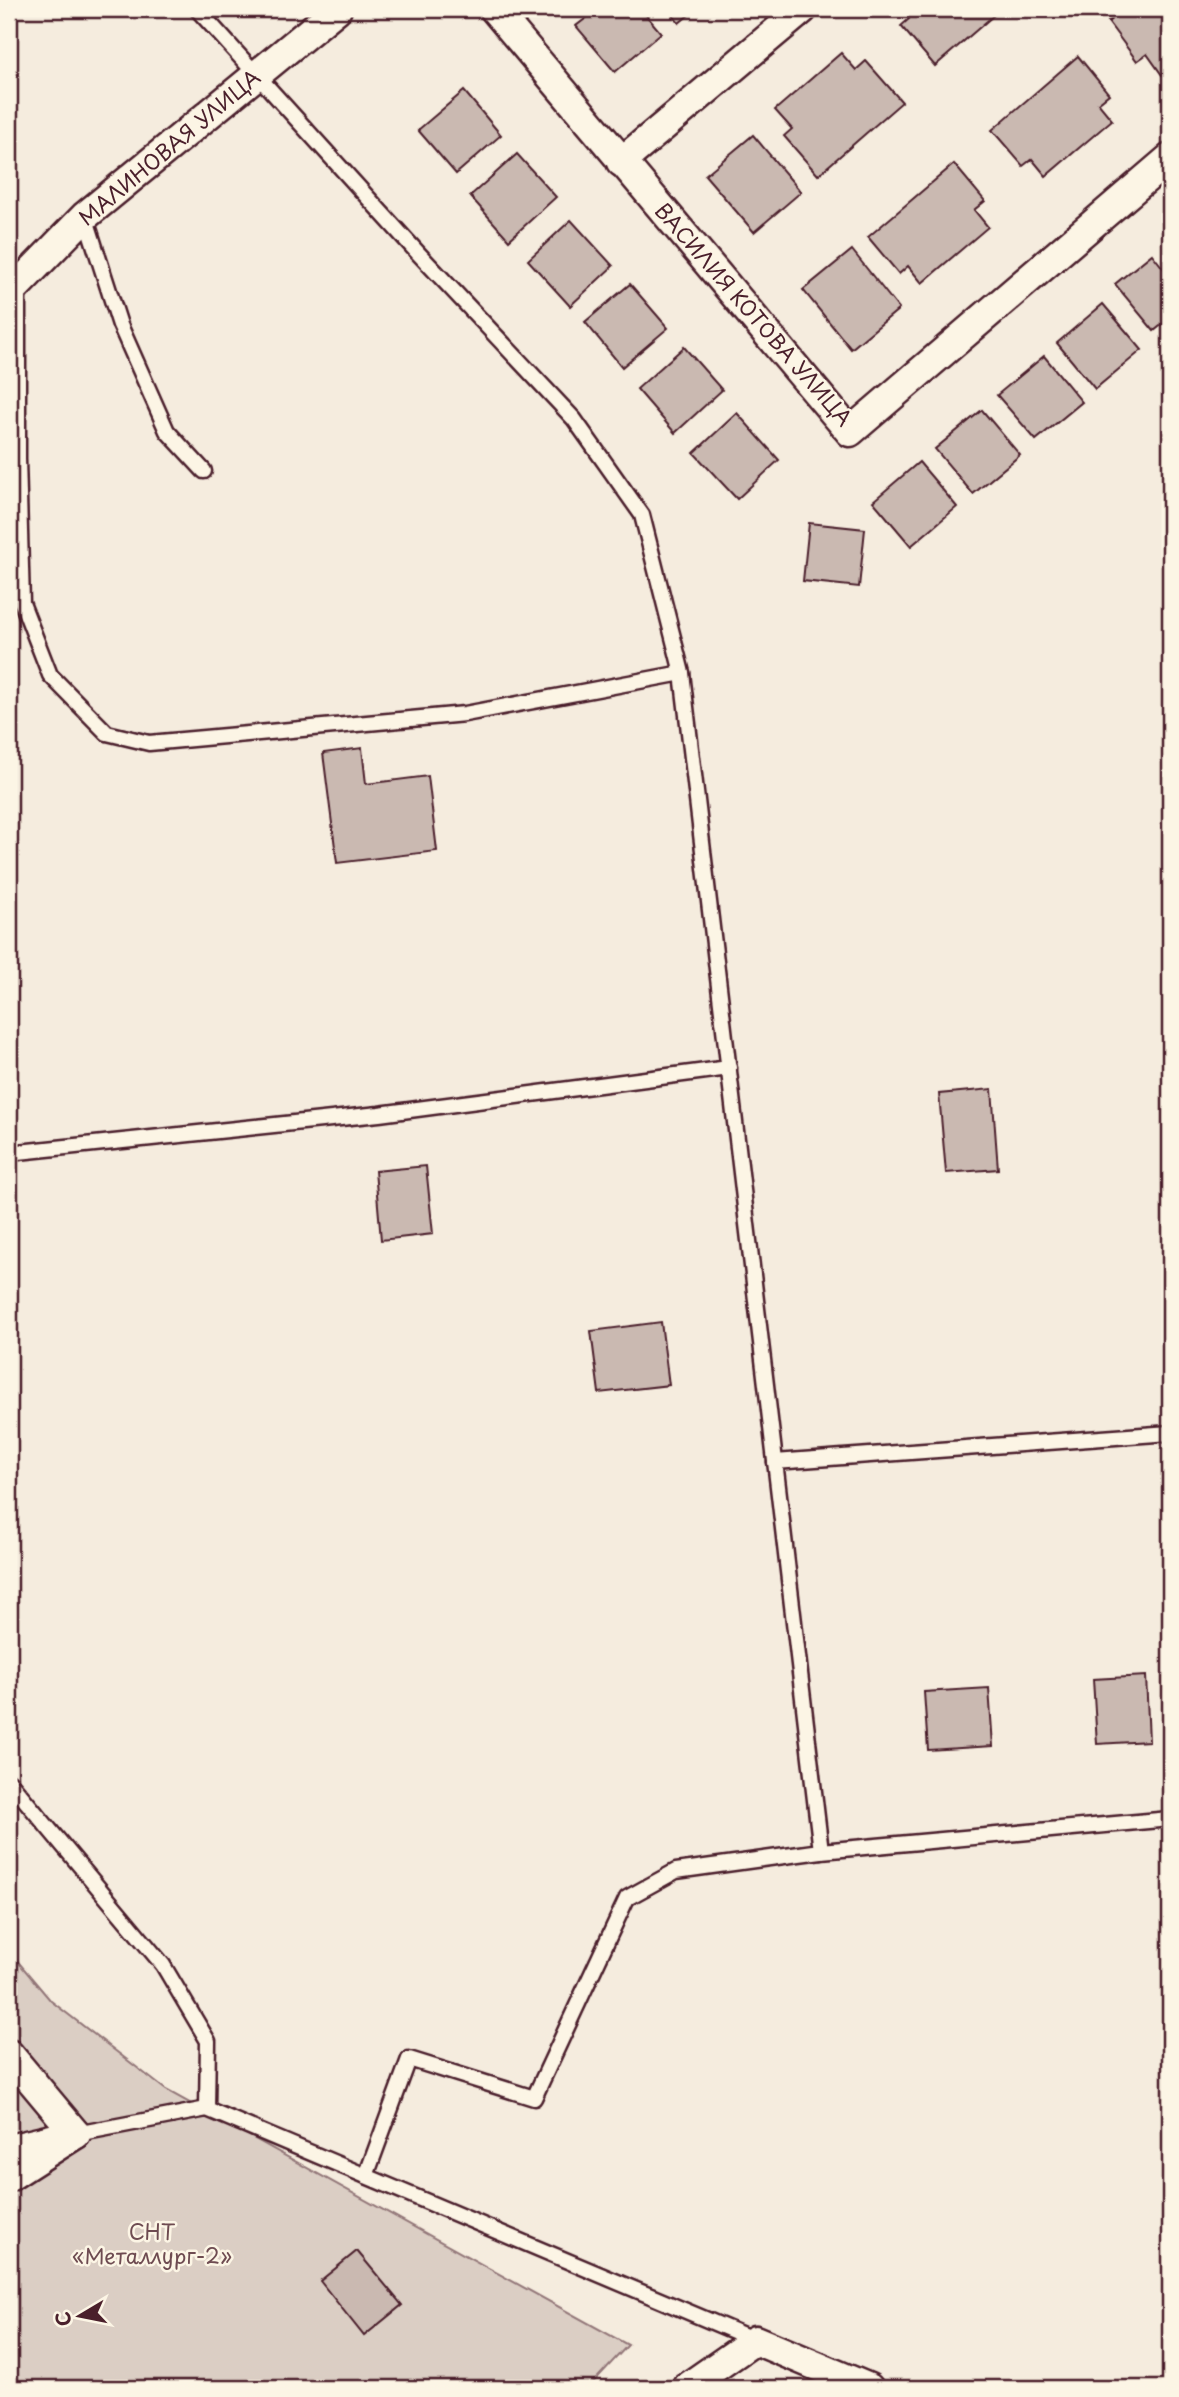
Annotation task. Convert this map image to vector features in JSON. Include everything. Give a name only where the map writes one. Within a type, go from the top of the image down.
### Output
[{"type":"street","name":"МАЛИНОВАЯ УЛИЦА","points":[[12,285],[85,216],[337,9]]},
{"type":"street","name":"ВАСИЛИЯ КОТОВА УЛИЦА","points":[[494,9],[850,432],[1170,158]]},
{"type":"street","points":[[621,162],[803,9]]},
{"type":"street","points":[[9,2054],[76,2134]]},
{"type":"street","points":[[9,2149],[76,2134]]},
{"type":"street","points":[[9,2177],[76,2134]]},
{"type":"street","points":[[685,2388],[755,2340],[869,2388]]},
{"type":"lane","points":[[197,9],[573,419],[642,515],[682,673],[821,1851]]},
{"type":"lane","points":[[85,216],[120,325],[167,432],[204,471]]},
{"type":"lane","points":[[12,285],[22,603],[50,675],[107,733],[149,743],[465,714],[682,673]]},
{"type":"lane","points":[[9,1153],[379,1114],[729,1068]]},
{"type":"lane","points":[[775,1462],[1170,1433]]},
{"type":"lane","points":[[9,1781],[163,1965],[208,2041],[207,2109]]},
{"type":"lane","points":[[366,2176],[409,2059],[534,2098],[627,1898],[676,1871],[821,1851],[1170,1819]]},
{"type":"lane","points":[[76,2134],[207,2109],[755,2340]]},
{"type":"green space","name":"СНТ «Металлург-2»","points":[[9,1951],[51,2001],[166,2090],[628,2345],[588,2388],[9,2388]]},
{"type":"building","points":[[598,9],[641,9],[661,33],[615,72],[576,26]]},
{"type":"building","points":[[668,9],[696,9],[679,23]]},
{"type":"building","points":[[900,9],[1001,9],[935,66],[901,26],[909,19]]},
{"type":"building","points":[[1125,9],[1170,9],[1170,69],[1162,75],[1147,54],[1137,61],[1108,22]]},
{"type":"building","points":[[841,53],[856,70],[866,61],[902,102],[818,175],[784,136],[792,129],[775,110]]},
{"type":"building","points":[[1078,56],[1109,94],[1098,103],[1112,120],[1046,176],[1032,159],[1023,166],[992,130]]},
{"type":"building","points":[[464,91],[501,135],[456,174],[418,130]]},
{"type":"building","points":[[753,135],[801,192],[754,232],[705,175]]},
{"type":"building","points":[[517,154],[556,197],[509,240],[470,196]]},
{"type":"building","points":[[954,164],[985,201],[974,210],[988,227],[922,283],[908,266],[899,274],[868,237]]},
{"type":"building","points":[[571,220],[613,266],[570,306],[528,260]]},
{"type":"building","points":[[852,250],[899,309],[851,349],[803,290]]},
{"type":"building","points":[[1152,254],[1170,277],[1170,318],[1154,331],[1115,284]]},
{"type":"building","points":[[630,284],[668,328],[622,367],[585,322]]},
{"type":"building","points":[[1103,304],[1142,350],[1095,389],[1057,343]]},
{"type":"building","points":[[684,347],[722,390],[675,433],[637,389]]},
{"type":"building","points":[[1044,356],[1082,402],[1036,440],[997,395]]},
{"type":"building","points":[[982,410],[1020,455],[973,494],[935,449]]},
{"type":"building","points":[[737,413],[779,460],[737,499],[694,453]]},
{"type":"building","points":[[919,462],[957,507],[911,546],[873,501]]},
{"type":"building","points":[[809,523],[865,529],[859,587],[803,581]]},
{"type":"building","points":[[362,748],[366,784],[428,776],[437,851],[337,863],[323,753]]},
{"type":"building","points":[[992,1089],[998,1169],[946,1173],[939,1094]]},
{"type":"building","points":[[426,1166],[433,1234],[381,1240],[375,1171]]},
{"type":"building","points":[[661,1322],[669,1385],[599,1393],[591,1331]]},
{"type":"building","points":[[1146,1676],[1149,1741],[1097,1744],[1093,1679]]},
{"type":"building","points":[[989,1688],[993,1746],[928,1750],[924,1692]]},
{"type":"building","points":[[357,2251],[402,2305],[364,2336],[320,2281]]}]
